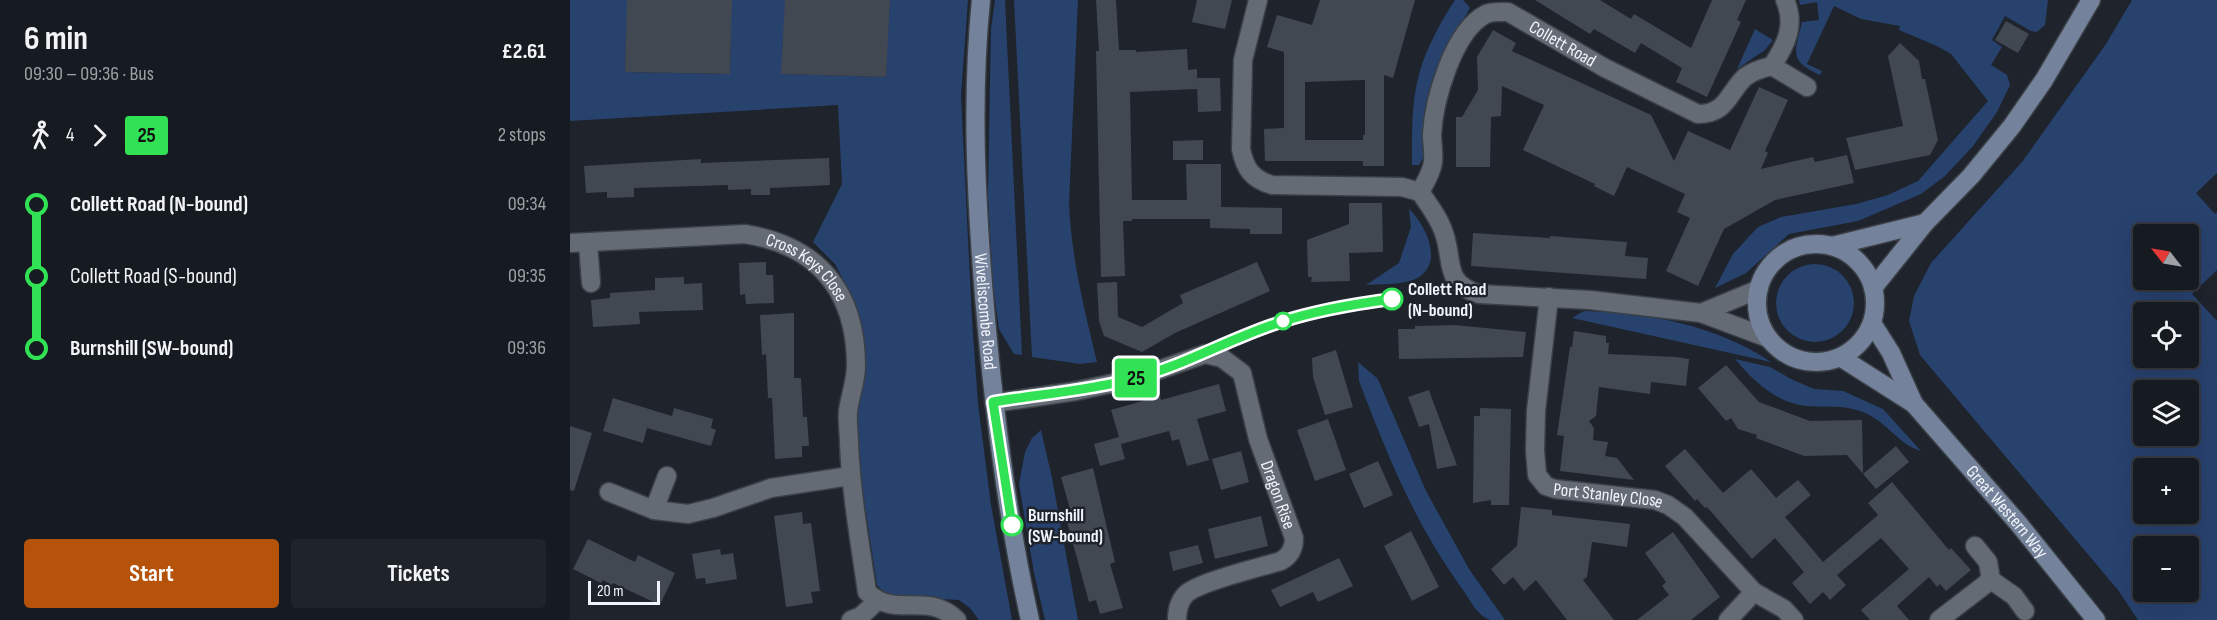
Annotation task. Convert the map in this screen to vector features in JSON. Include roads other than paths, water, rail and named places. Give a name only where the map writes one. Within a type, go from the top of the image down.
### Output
[{"type":"street","name":"Wiveliscombe Road","points":[[981,0],[978,33],[975,193],[993,402],[1012,525],[1030,620]]},
{"type":"street","points":[[1258,0],[1243,60],[1241,149],[1249,172],[1260,181],[1272,185],[1402,187],[1420,192],[1444,233],[1451,273],[1466,290],[1479,294],[1549,297],[1701,313],[1768,338]]},
{"type":"street","points":[[1785,0],[1790,15],[1790,32],[1786,46],[1772,66],[1807,87]]},
{"type":"street","points":[[1873,288],[1925,223],[1971,176],[2012,126],[2044,80],[2091,0]]},
{"type":"street","name":"Collett Road","points":[[1420,192],[1433,162],[1432,134],[1444,73],[1472,25],[1484,15],[1494,11],[1508,12],[1605,68],[1698,114],[1713,112],[1722,107],[1747,76],[1772,66]]},
{"type":"street","points":[[1832,246],[1925,223]]},
{"type":"street","name":"Cross Keys Close","points":[[591,283],[579,243],[745,234],[767,237],[791,248],[826,272],[839,292],[853,325],[856,368],[848,412],[850,476],[867,592],[875,603]]},
{"type":"street","points":[[1813,244],[1832,246],[1858,261],[1868,274],[1873,288],[1875,306],[1872,323],[1854,349],[1840,357],[1821,362],[1801,360],[1783,352],[1768,338],[1761,323],[1758,306],[1759,289],[1766,272],[1779,258],[1795,248],[1813,244]]},
{"type":"street","points":[[1701,313],[1759,289]]},
{"type":"street","name":"Port Stanley Close","points":[[1549,297],[1536,411],[1536,468],[1541,481],[1554,489],[1655,500],[1668,505],[1685,517],[1754,592],[1784,609],[1794,620]]},
{"type":"street","name":"Great Western Way","points":[[1872,323],[1891,353],[1914,404]]},
{"type":"street","name":"Dragon Rise","points":[[993,402],[1076,391],[1133,379],[1205,354],[1222,358],[1242,373],[1258,439],[1294,537],[1294,543],[1289,554],[1281,561],[1195,587],[1181,600],[1177,620]]},
{"type":"street","name":"Great Western Way","points":[[1840,357],[1914,404],[2018,523],[2096,620]]},
{"type":"street","points":[[654,510],[667,476]]},
{"type":"street","points":[[609,492],[654,510],[688,514],[771,488],[850,476]]},
{"type":"street","points":[[1975,546],[1988,562],[1992,580],[2014,596],[2025,611]]},
{"type":"street","points":[[1940,620],[1992,580]]},
{"type":"street","points":[[1728,620],[1754,592]]},
{"type":"street","points":[[851,620],[861,616],[875,603],[888,610],[903,613],[934,607],[949,613],[957,620]]},
{"type":"place","name":"Collett Road (N-bound)","points":[[1392,299]]},
{"type":"place","name":"Burnshill (SW-bound)","points":[[1012,525]]}]
